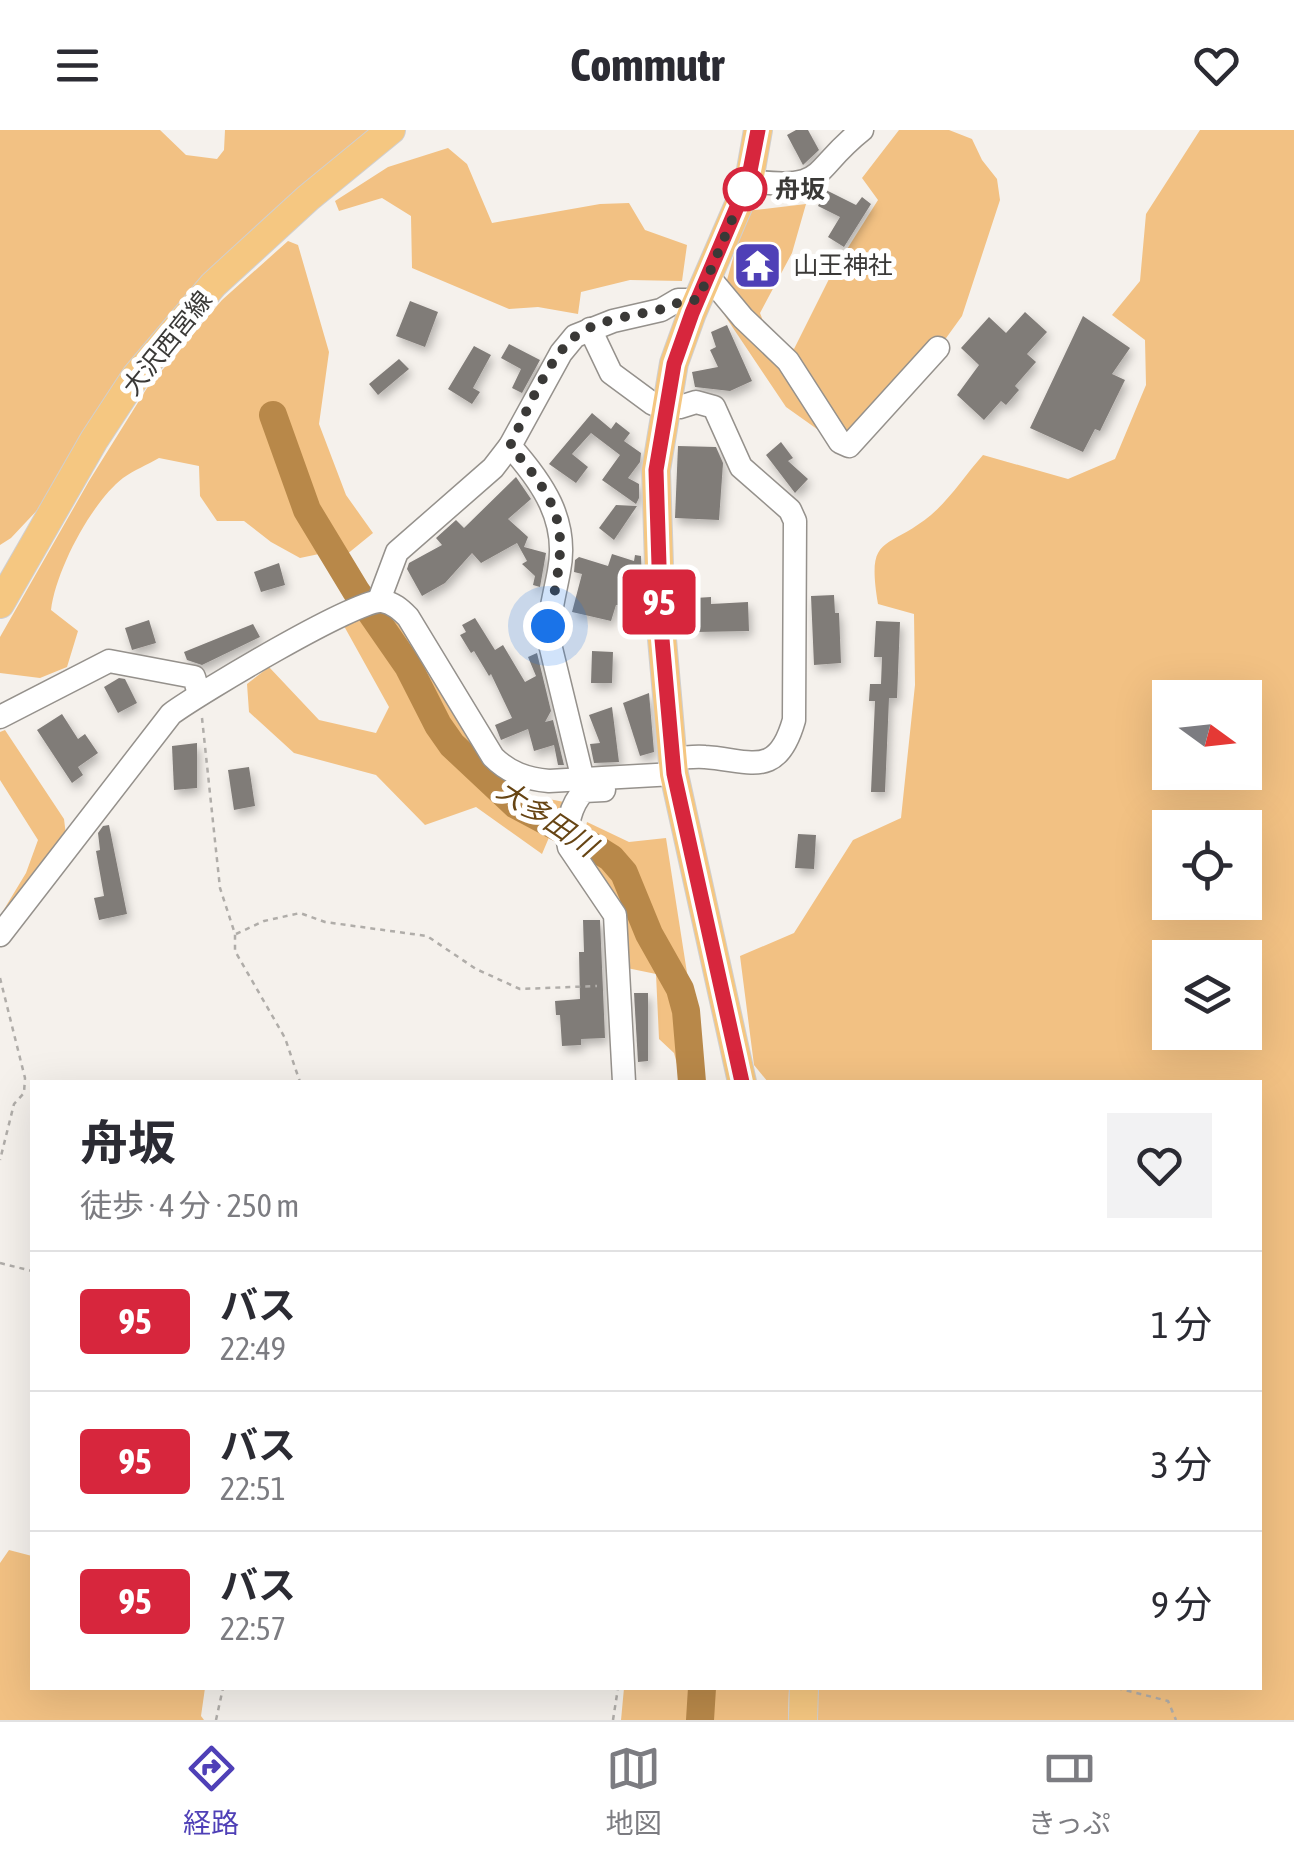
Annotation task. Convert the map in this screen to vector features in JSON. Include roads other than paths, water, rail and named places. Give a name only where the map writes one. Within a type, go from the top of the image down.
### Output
[{"type":"main road","name":"大沢西宮線","points":[[0,604],[94,440],[136,376],[214,285],[308,198],[391,130]]},
{"type":"main road","points":[[742,1080],[664,769],[656,470],[674,364],[748,181],[758,130]]},
{"type":"main road","points":[[803,1720],[804,1690]]},
{"type":"street","points":[[748,181],[782,185],[807,182],[822,173],[862,130]]},
{"type":"street","points":[[379,600],[397,552],[493,468],[510,446],[561,353],[575,336],[590,329],[662,310],[703,288],[788,360],[840,442],[849,446],[938,348]]},
{"type":"street","points":[[590,329],[611,373],[653,404]]},
{"type":"street","points":[[0,936],[171,714],[199,694],[357,608],[379,600],[398,607],[408,617],[500,765],[532,779],[584,780],[664,769],[706,757],[745,765],[766,763],[789,740],[794,720],[795,521],[790,510],[741,467],[714,407],[696,402],[680,408]]},
{"type":"street","points":[[510,446],[551,501],[561,527],[560,565],[548,626],[549,640],[584,780]]},
{"type":"street","points":[[0,717],[109,661],[194,677],[199,694]]},
{"type":"street","points":[[624,1080],[615,915],[566,836],[575,800],[584,790],[630,790],[664,769]]},
{"type":"waterway","name":"大多田川","points":[[273,415],[307,510],[408,666],[452,745],[516,805],[611,858],[624,873],[649,934],[680,989],[686,1011],[692,1080]]},
{"type":"waterway","name":"大多田川","points":[[700,1720],[702,1690]]},
{"type":"place","name":"舟坂","points":[[745,189]]},
{"type":"place","name":"山王神社","points":[[758,265]]}]
